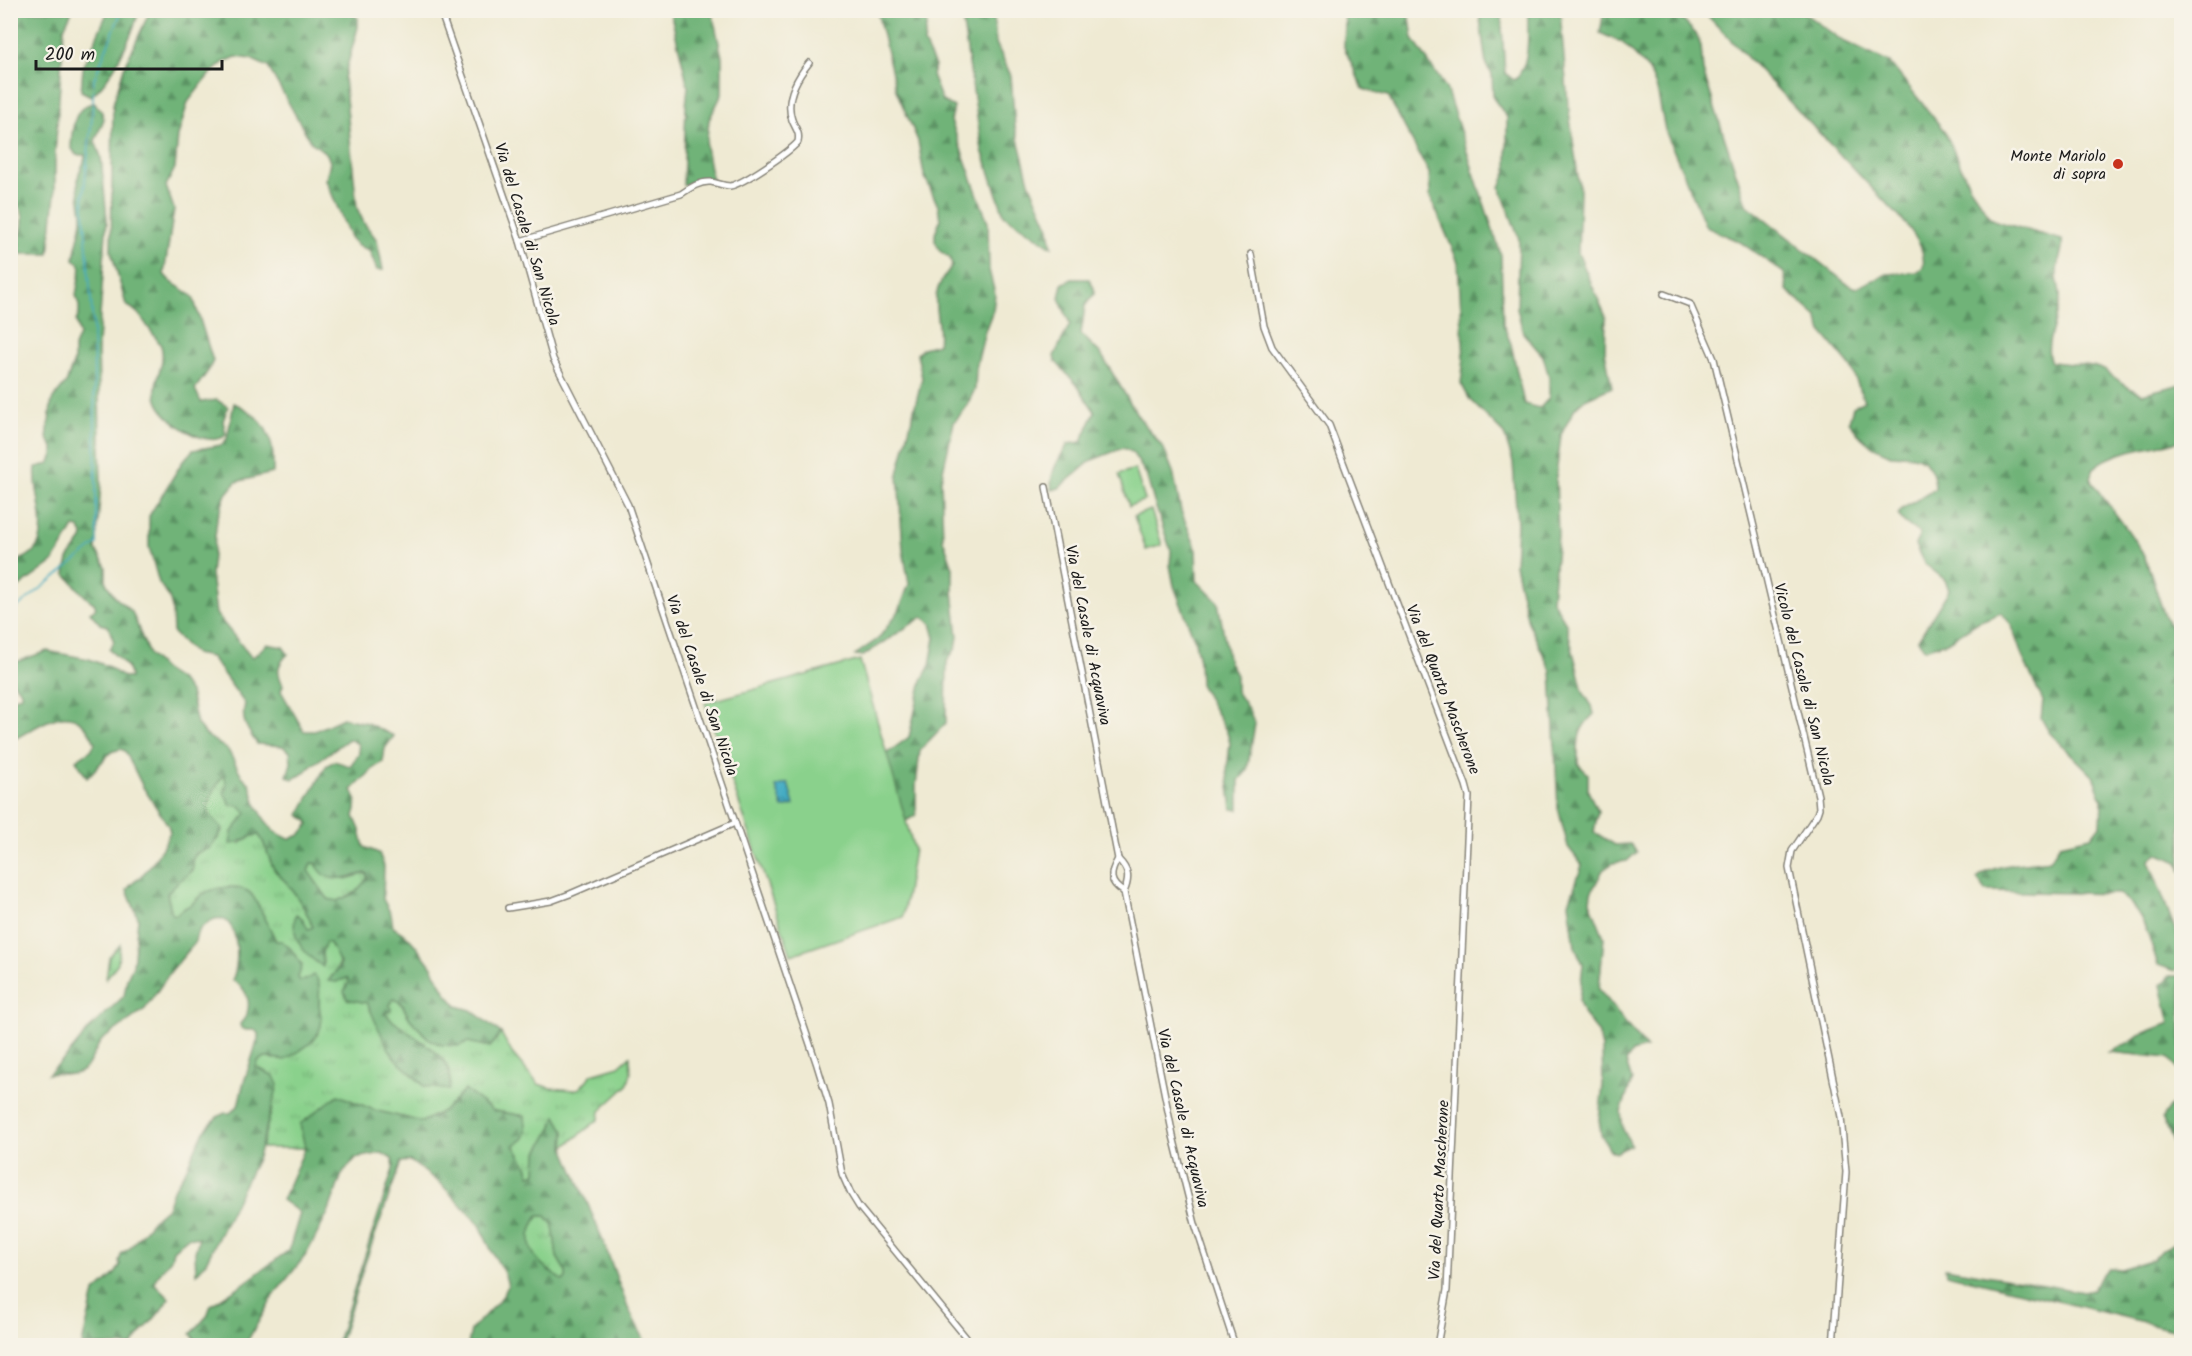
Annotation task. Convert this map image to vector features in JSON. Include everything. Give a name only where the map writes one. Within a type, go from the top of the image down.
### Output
[{"type":"street","name":"Via del Casale di San Nicola","points":[[440,10],[520,241],[553,359],[628,504],[820,1074],[829,1104],[846,1185],[859,1207],[974,1346]]},
{"type":"street","points":[[520,241],[681,194],[699,183],[711,182],[732,186],[747,178],[798,142],[799,134],[792,121],[789,103],[799,76],[809,63]]},
{"type":"street","name":"Via del Quarto Mascherone","points":[[1251,254],[1264,327],[1272,347],[1329,425],[1468,792],[1447,1290],[1437,1346]]},
{"type":"street","name":"Vicolo del Casale di San Nicola","points":[[1664,294],[1690,304],[1714,358],[1818,796],[1819,808],[1792,851],[1789,867],[1845,1144],[1846,1172],[1833,1346]]},
{"type":"street","name":"Via del Casale di Acquaviva","points":[[1047,487],[1118,859],[1128,873],[1128,883],[1124,892],[1163,1094],[1195,1224],[1235,1346]]},
{"type":"street","points":[[508,908],[551,901],[570,894],[735,823]]},
{"type":"street","name":"Via del Casale di Acquaviva","points":[[1118,859],[1110,876],[1112,884],[1124,892]]},
{"type":"green space","points":[[10,11],[72,11],[64,28],[55,154],[55,194],[49,254],[18,254],[23,218],[18,205],[11,198]]},
{"type":"green space","points":[[108,11],[139,11],[132,33],[114,69],[91,96],[81,91],[83,68]]},
{"type":"green space","points":[[150,11],[349,11],[358,18],[358,27],[344,78],[357,208],[364,223],[377,240],[383,270],[377,270],[369,250],[358,246],[350,237],[326,180],[330,162],[327,154],[311,142],[268,67],[251,59],[236,57],[224,62],[209,75],[188,102],[178,136],[175,168],[166,186],[174,209],[164,274],[171,282],[193,297],[213,361],[195,389],[201,402],[217,400],[228,407],[223,421],[226,435],[218,439],[198,436],[177,424],[161,408],[157,400],[156,386],[162,360],[161,346],[138,314],[126,305],[111,251],[113,104],[124,68]]},
{"type":"green space","points":[[670,11],[712,11],[722,57],[722,94],[709,120],[706,147],[712,179],[697,180],[683,185],[688,86]]},
{"type":"green space","points":[[877,11],[924,11],[927,20],[924,43],[935,66],[932,75],[942,101],[954,107],[951,121],[988,223],[989,270],[995,294],[993,310],[976,368],[975,389],[965,409],[954,422],[941,480],[943,539],[953,568],[958,637],[956,648],[947,661],[946,723],[920,750],[916,815],[906,821],[886,754],[909,737],[922,680],[930,665],[935,638],[931,623],[922,617],[863,656],[855,655],[878,639],[899,611],[909,584],[903,550],[898,474],[922,378],[917,354],[923,348],[938,344],[936,296],[944,276],[952,266],[950,258],[940,251],[935,241],[940,220],[938,206],[924,175],[918,141],[896,90]]},
{"type":"green space","points":[[961,11],[993,11],[996,43],[1011,76],[1015,127],[1029,182],[1049,228],[1052,247],[1004,215],[982,150]]},
{"type":"green space","points":[[1343,11],[1409,11],[1413,39],[1446,88],[1501,255],[1503,324],[1511,344],[1524,404],[1540,408],[1549,398],[1549,377],[1543,356],[1523,333],[1517,308],[1519,239],[1500,187],[1507,171],[1507,117],[1493,98],[1492,74],[1486,65],[1479,11],[1501,11],[1505,73],[1514,80],[1524,66],[1526,57],[1528,11],[1560,11],[1568,104],[1580,191],[1578,253],[1606,317],[1605,352],[1612,387],[1585,399],[1575,408],[1561,435],[1556,476],[1558,536],[1552,600],[1566,623],[1583,692],[1594,714],[1581,731],[1578,743],[1578,764],[1588,774],[1588,791],[1598,811],[1594,832],[1615,845],[1630,844],[1637,852],[1627,861],[1613,863],[1603,870],[1591,893],[1590,902],[1604,937],[1599,989],[1646,1048],[1632,1052],[1626,1062],[1632,1080],[1621,1112],[1623,1129],[1631,1145],[1616,1153],[1610,1150],[1601,1134],[1599,1119],[1603,1085],[1602,1047],[1598,1032],[1584,1015],[1579,1001],[1583,964],[1575,947],[1569,903],[1582,865],[1568,847],[1558,808],[1551,671],[1528,622],[1515,565],[1517,524],[1513,462],[1504,434],[1470,400],[1461,383],[1464,358],[1458,262],[1430,196],[1429,173],[1388,96],[1363,89],[1344,47]]},
{"type":"green space","points":[[1604,11],[1674,11],[1696,34],[1701,46],[1703,71],[1746,204],[1846,283],[1856,288],[1887,274],[1917,272],[1923,267],[1924,261],[1917,240],[1907,225],[1703,11],[1801,11],[1843,41],[1890,63],[1945,132],[1970,187],[1991,218],[2062,240],[2057,275],[2060,292],[2059,307],[2048,348],[2051,362],[2093,366],[2104,370],[2142,394],[2181,384],[2181,441],[2134,450],[2110,458],[2092,470],[2091,481],[2140,549],[2151,573],[2162,609],[2181,641],[2181,872],[2178,862],[2157,853],[2149,861],[2181,945],[2181,965],[2175,971],[2158,965],[2140,917],[2135,908],[2119,894],[1986,891],[1977,879],[1993,869],[2050,860],[2060,844],[2091,837],[2101,824],[2102,799],[2093,776],[2049,732],[2041,718],[2043,701],[2022,656],[2011,624],[2001,613],[1978,622],[1947,642],[1925,649],[1918,640],[1949,590],[1945,580],[1924,563],[1915,545],[1920,534],[1898,515],[1902,509],[1935,489],[1930,468],[1919,458],[1889,454],[1876,448],[1857,433],[1849,421],[1853,407],[1864,401],[1851,367],[1822,332],[1817,317],[1787,290],[1784,273],[1740,242],[1706,227],[1665,130],[1657,89],[1649,70],[1623,43],[1600,33]]},
{"type":"green space","points":[[94,103],[101,110],[104,119],[95,141],[101,157],[107,219],[98,344],[101,484],[96,550],[106,567],[106,583],[115,597],[132,612],[149,655],[164,670],[181,681],[190,692],[197,724],[206,735],[228,750],[242,776],[250,784],[255,802],[265,820],[275,832],[289,839],[300,835],[309,824],[299,815],[326,766],[334,761],[350,766],[359,754],[358,744],[349,739],[301,775],[292,779],[287,776],[291,763],[290,752],[282,746],[257,744],[244,720],[245,704],[211,657],[195,654],[173,633],[169,597],[159,583],[149,547],[149,516],[183,461],[193,450],[221,445],[227,439],[234,403],[254,415],[267,431],[270,440],[273,473],[236,482],[226,494],[217,519],[211,574],[216,614],[252,658],[267,644],[283,647],[288,654],[279,668],[279,676],[283,685],[281,691],[304,731],[315,731],[343,718],[367,723],[394,736],[385,748],[383,762],[352,790],[356,803],[354,816],[364,847],[379,853],[384,866],[383,899],[391,914],[393,927],[407,936],[417,947],[432,967],[446,993],[457,1006],[471,1010],[501,1033],[490,1047],[468,1042],[457,1046],[442,1045],[430,1040],[410,1019],[401,1002],[393,999],[390,1004],[391,1010],[385,1013],[439,1055],[450,1076],[449,1090],[424,1086],[399,1063],[383,1039],[367,1003],[347,999],[344,991],[349,982],[347,978],[336,982],[328,981],[339,968],[340,963],[330,943],[326,942],[322,952],[323,967],[300,945],[295,930],[296,914],[302,918],[308,929],[313,927],[298,899],[274,869],[259,835],[230,844],[232,832],[247,813],[240,806],[231,805],[224,793],[227,785],[224,775],[213,792],[208,807],[210,816],[223,830],[210,848],[196,853],[190,872],[167,894],[172,914],[176,915],[203,894],[213,890],[232,887],[249,892],[276,941],[282,941],[291,949],[302,966],[298,977],[300,981],[313,975],[318,981],[321,1025],[312,1041],[285,1060],[265,1057],[258,1061],[256,1067],[274,1076],[278,1085],[258,1157],[205,1264],[196,1274],[195,1252],[199,1238],[188,1237],[173,1250],[171,1259],[156,1278],[155,1284],[169,1298],[132,1346],[82,1345],[94,1293],[115,1274],[120,1266],[122,1253],[129,1249],[153,1220],[167,1208],[173,1190],[184,1173],[204,1131],[217,1117],[230,1113],[238,1106],[258,1033],[241,1028],[240,1024],[247,1012],[248,1000],[243,989],[232,980],[237,960],[235,936],[231,926],[225,920],[217,919],[200,930],[195,943],[171,971],[145,1009],[102,1040],[83,1070],[72,1074],[48,1074],[67,1056],[90,1028],[124,996],[127,978],[133,965],[138,918],[127,890],[152,864],[170,832],[125,751],[121,749],[111,752],[87,778],[76,760],[91,750],[95,743],[87,728],[78,720],[68,717],[58,718],[11,741],[11,700],[21,695],[11,674],[13,663],[47,651],[89,659],[109,667],[121,676],[130,678],[128,669],[109,649],[114,642],[108,626],[100,624],[90,612],[96,608],[94,603],[65,574],[68,559],[82,540],[83,534],[79,528],[74,527],[53,562],[11,593],[11,562],[27,557],[37,547],[41,536],[42,522],[36,467],[49,464],[53,455],[53,447],[47,438],[52,400],[66,383],[74,361],[74,347],[79,335],[76,321],[79,306],[76,295],[81,268],[74,260],[82,217],[78,178],[85,155],[76,155],[71,147],[75,120],[87,105]],"holes":[[[311,863],[316,863],[320,871],[332,878],[338,879],[367,873],[367,879],[355,893],[337,901],[328,899],[308,871]]]},
{"type":"green space","points":[[1072,279],[1089,279],[1094,288],[1094,294],[1085,306],[1081,334],[1101,354],[1138,416],[1164,449],[1173,472],[1181,511],[1196,548],[1197,581],[1218,602],[1229,663],[1236,675],[1236,691],[1255,724],[1247,771],[1239,780],[1239,810],[1232,809],[1227,771],[1230,743],[1227,732],[1200,684],[1195,641],[1174,586],[1170,565],[1171,551],[1146,474],[1132,452],[1123,448],[1092,460],[1059,488],[1052,490],[1053,472],[1058,460],[1068,444],[1081,442],[1095,412],[1077,385],[1055,361],[1054,356],[1070,324],[1059,298],[1062,284]]},
{"type":"green space","points":[[1135,469],[1145,500],[1129,506],[1119,474]]},
{"type":"green space","points":[[1151,510],[1162,545],[1146,550],[1134,516]]},
{"type":"green space","points":[[860,660],[914,849],[903,917],[791,955],[705,703]]},
{"type":"green space","points":[[224,774],[227,785],[224,793],[247,813],[232,832],[240,844],[251,836],[259,835],[274,869],[295,894],[314,928],[308,930],[302,918],[296,914],[323,966],[322,952],[326,942],[330,943],[339,964],[331,977],[336,982],[347,978],[367,1003],[394,1057],[424,1086],[448,1069],[434,1052],[384,1013],[391,1010],[390,1004],[393,999],[400,1002],[410,1019],[430,1040],[457,1046],[468,1042],[490,1047],[501,1033],[512,1053],[538,1084],[551,1088],[574,1090],[580,1088],[592,1074],[619,1066],[630,1056],[631,1073],[627,1086],[600,1111],[599,1119],[564,1147],[565,1132],[556,1117],[537,1154],[536,1174],[530,1175],[514,1145],[526,1133],[525,1116],[494,1111],[465,1090],[445,1110],[422,1122],[374,1110],[338,1095],[305,1148],[261,1148],[272,1109],[274,1076],[255,1067],[258,1061],[265,1057],[275,1059],[320,1015],[319,988],[317,979],[300,981],[298,977],[302,965],[291,949],[276,941],[249,892],[232,887],[213,890],[201,895],[176,915],[172,914],[167,894],[172,885],[192,871],[195,855],[218,838],[220,832],[208,813],[208,808],[212,792]]},
{"type":"green space","points":[[311,863],[316,863],[319,870],[346,879],[368,873],[367,879],[355,893],[337,901],[328,899],[308,871]]},
{"type":"green space","points":[[120,945],[118,963],[106,979],[109,957]]},
{"type":"green space","points":[[2169,976],[2181,976],[2181,1073],[2168,1058],[2109,1052],[2139,1035],[2170,1023],[2161,985]]},
{"type":"green space","points":[[465,1090],[494,1111],[525,1116],[525,1137],[514,1145],[530,1175],[536,1173],[537,1154],[556,1116],[565,1132],[564,1147],[628,1308],[647,1345],[468,1345],[471,1330],[502,1297],[508,1286],[505,1275],[480,1225],[440,1183],[410,1161],[401,1162],[339,1345],[336,1345],[394,1166],[392,1159],[382,1153],[356,1158],[342,1174],[328,1213],[313,1242],[305,1256],[274,1295],[245,1345],[197,1345],[191,1334],[207,1316],[211,1305],[289,1250],[300,1213],[282,1200],[305,1148],[300,1124],[338,1095],[374,1110],[422,1122],[445,1110]],"holes":[[[538,1216],[546,1216],[553,1225],[557,1257],[566,1272],[566,1278],[563,1281],[538,1261],[530,1246],[532,1227]]]},
{"type":"green space","points":[[2170,1106],[2181,1106],[2181,1151],[2173,1144],[2162,1118]]},
{"type":"green space","points":[[538,1216],[546,1216],[553,1225],[557,1257],[566,1272],[566,1278],[562,1281],[538,1260],[530,1246],[529,1237]]},
{"type":"green space","points":[[2181,1240],[2181,1331],[1946,1274],[1945,1268],[2084,1292],[2093,1290],[2099,1278],[2109,1268],[2121,1269],[2154,1259],[2163,1249]]},
{"type":"water","points":[[788,783],[794,805],[783,808],[776,787]]},
{"type":"waterway","points":[[10,613],[97,544],[93,324],[83,199],[94,79],[122,10]]},
{"type":"place","name":"Monte Mariolo di sopra","points":[[2118,164]]}]
